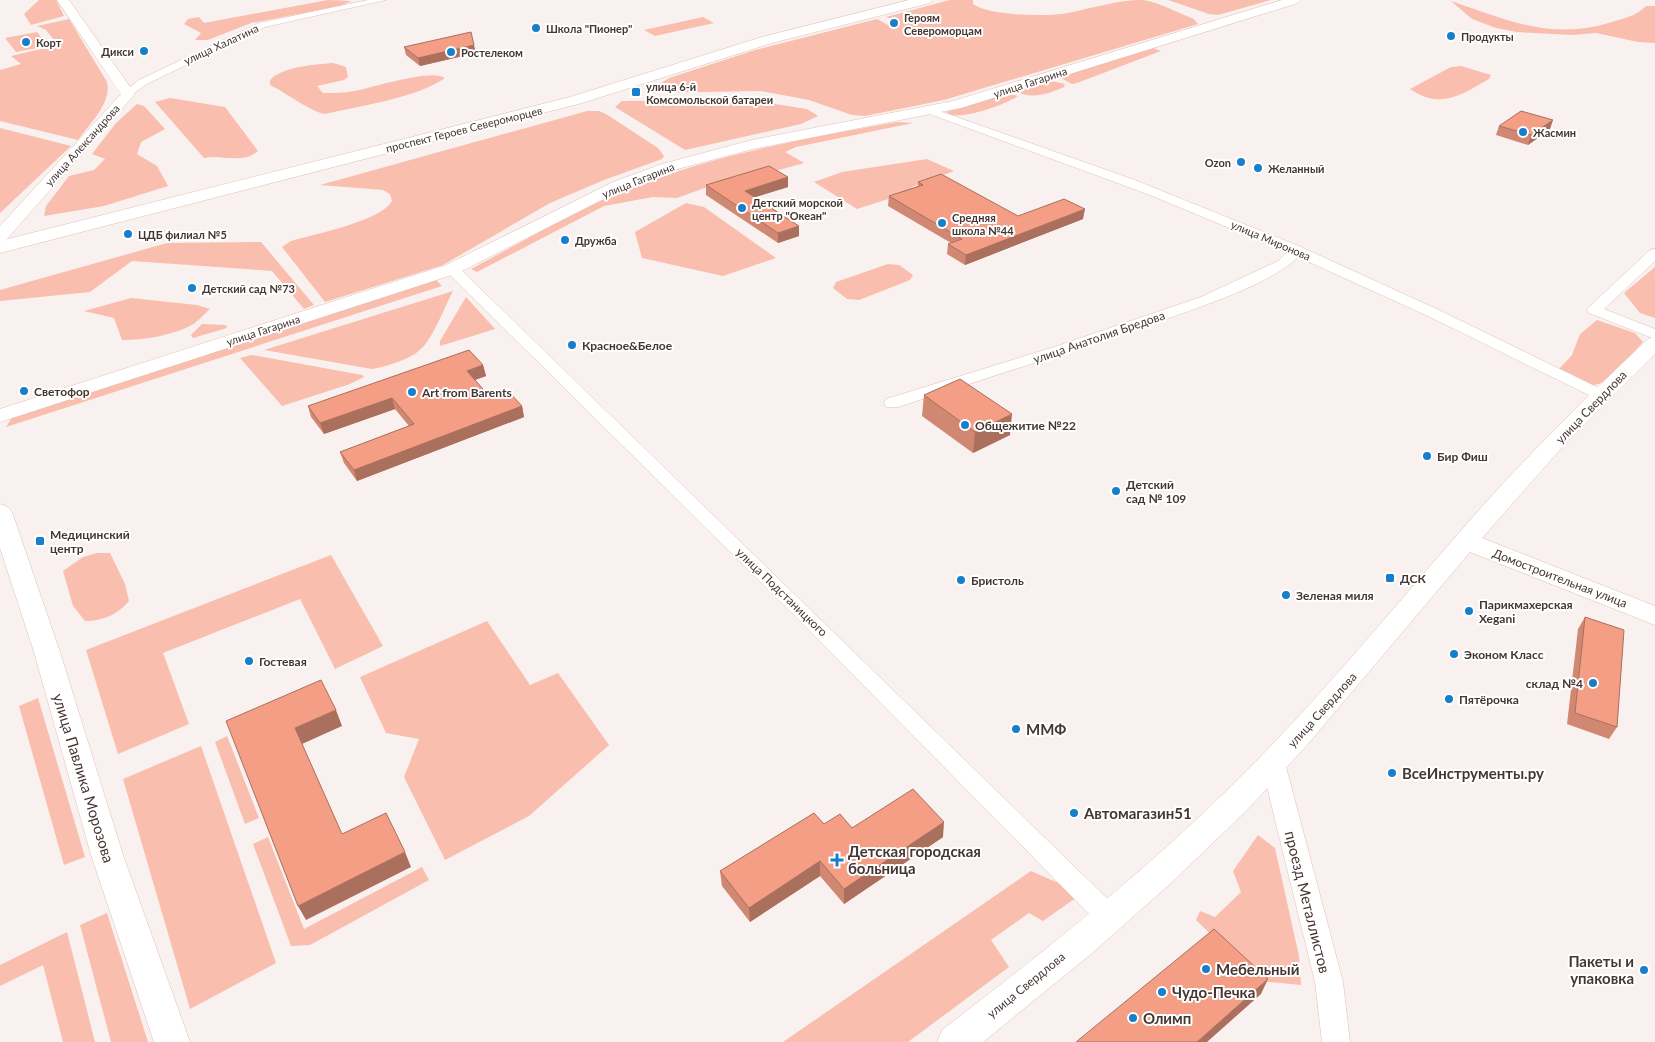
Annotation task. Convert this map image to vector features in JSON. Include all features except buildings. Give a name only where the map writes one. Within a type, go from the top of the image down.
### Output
[{"type":"main road","name":"проспект Героев Североморцев","points":[[0,247],[576,100],[767,40],[925,0]]},
{"type":"main road","points":[[16,221],[24,231],[52,234]]},
{"type":"street","name":"улица Александрова","points":[[0,236],[16,221],[128,94],[62,0]]},
{"type":"street","name":"улица Халатина","points":[[128,94],[143,82],[262,25],[381,0]]},
{"type":"street","name":"улица Гагарина","points":[[0,416],[452,269],[619,186],[668,167],[752,145],[931,111],[981,98],[1294,0]]},
{"type":"street","name":"улица Миронова","points":[[931,111],[1141,186],[1296,250],[1435,312],[1600,395]]},
{"type":"street","name":"улица Анатолия Бредова","points":[[892,403],[1057,352],[1206,300],[1284,264],[1296,250]]},
{"type":"street","points":[[1655,253],[1594,310],[1655,334]]},
{"type":"street","name":"улица Подстаницкого","points":[[452,269],[806,616],[1110,918]]},
{"type":"street","name":"улица Свердлова","points":[[955,1042],[1110,918],[1193,845],[1273,763],[1352,676],[1465,541],[1600,395],[1655,343]]},
{"type":"street","name":"улица Павлика Морозова","points":[[0,512],[46,652],[107,855],[172,1042]]},
{"type":"street","name":"Домостроительная улица","points":[[1465,541],[1655,616]]},
{"type":"street","name":"проезд Металлистов","points":[[1273,763],[1328,982],[1336,1042]]},
{"type":"shaded area","points":[[39,0],[56,0],[64,16],[31,25],[24,14]]},
{"type":"shaded area","points":[[328,0],[352,1],[339,6],[251,23],[208,40],[195,40],[201,33],[184,24],[188,19],[199,17],[204,23]]},
{"type":"shaded area","points":[[950,0],[973,0],[973,4],[992,11],[1019,15],[1047,15],[1068,13],[1133,0],[1143,0],[1162,5],[1194,19],[1198,24],[944,100],[865,116],[852,115],[809,100],[760,91],[645,93],[669,78],[755,50],[877,19],[888,25],[899,26],[899,22],[886,17]]},
{"type":"shaded area","points":[[1168,0],[1271,0],[1218,15],[1209,14]]},
{"type":"shaded area","points":[[1451,1],[1511,21],[1549,29],[1590,27],[1626,18],[1646,6],[1655,6],[1655,43],[1638,42],[1596,33],[1572,35],[1517,32],[1496,28],[1472,19]]},
{"type":"shaded area","points":[[703,17],[714,23],[655,36],[644,30]]},
{"type":"shaded area","points":[[69,19],[107,82],[106,98],[99,112],[78,140],[0,121],[0,70],[21,64],[11,56],[58,45],[46,30],[37,26]]},
{"type":"shaded area","name":"Корт","points":[[37,32],[48,46],[16,52],[5,38]]},
{"type":"shaded area","points":[[1153,48],[1161,51],[1077,83],[1072,84],[1061,78],[1064,75]]},
{"type":"shaded area","points":[[333,63],[346,67],[348,77],[344,80],[317,86],[323,93],[350,92],[428,75],[445,78],[433,85],[404,96],[325,114],[313,110],[270,85],[270,80],[276,75],[291,69]]},
{"type":"shaded area","points":[[1461,66],[1491,75],[1489,79],[1479,85],[1451,98],[1431,99],[1410,89],[1451,67]]},
{"type":"shaded area","points":[[1048,80],[1065,84],[1064,87],[1040,95],[1027,95],[1016,90]]},
{"type":"shaded area","points":[[1007,93],[1018,96],[1004,103],[970,114],[952,115],[946,112]]},
{"type":"shaded area","points":[[170,98],[225,107],[258,151],[252,155],[238,158],[204,158],[155,102]]},
{"type":"shaded area","points":[[749,100],[807,109],[818,116],[801,124],[685,150],[615,107],[622,101]]},
{"type":"shaded area","points":[[137,104],[144,106],[165,129],[141,142],[137,154],[157,166],[168,186],[104,206],[44,216],[46,206],[69,176],[94,170],[105,159],[92,154],[116,123]]},
{"type":"shaded area","points":[[587,111],[599,111],[606,114],[658,148],[664,156],[662,159],[604,180],[550,203],[443,265],[325,302],[282,247],[291,241],[362,221],[375,215],[392,201],[390,194],[383,190],[320,185]]},
{"type":"shaded area","points":[[897,122],[913,123],[796,147],[785,152],[804,163],[772,172],[740,175],[677,198],[653,197],[604,206],[477,272],[471,269],[587,208],[626,190],[659,178],[726,157],[760,149]]},
{"type":"shaded area","points":[[0,128],[71,146],[0,213]]},
{"type":"shaded area","points":[[927,159],[954,171],[912,187],[904,194],[857,209],[814,182],[842,172]]},
{"type":"shaded area","points":[[686,203],[704,207],[776,258],[723,276],[642,258],[635,232]]},
{"type":"shaded area","points":[[261,242],[314,305],[304,309],[272,271],[132,261],[90,292],[0,301],[0,290],[167,243]]},
{"type":"shaded area","points":[[888,264],[899,265],[913,275],[910,280],[859,300],[847,299],[833,288],[836,282]]},
{"type":"shaded area","points":[[1655,267],[1655,318],[1640,313],[1624,293]]},
{"type":"shaded area","points":[[436,280],[442,286],[6,427],[14,414]]},
{"type":"shaded area","points":[[453,291],[424,346],[413,355],[393,364],[372,369],[264,350]]},
{"type":"shaded area","points":[[466,297],[495,329],[440,346],[440,341]]},
{"type":"shaded area","points":[[131,298],[197,305],[210,309],[191,326],[172,333],[156,337],[122,340],[114,318],[84,311]]},
{"type":"shaded area","points":[[1597,320],[1635,333],[1643,342],[1606,382],[1590,386],[1559,369],[1572,355],[1580,334]]},
{"type":"shaded area","points":[[202,324],[226,325],[227,328],[193,338],[191,335]]},
{"type":"shaded area","points":[[252,355],[362,375],[364,377],[350,384],[282,406],[240,358]]},
{"type":"shaded area","points":[[97,553],[110,553],[125,584],[129,601],[120,610],[109,616],[98,620],[85,621],[73,606],[63,571],[83,557]]},
{"type":"shaded area","points":[[331,555],[383,646],[335,669],[300,599],[163,653],[189,724],[118,754],[86,650]]},
{"type":"shaded area","points":[[487,621],[530,685],[558,673],[609,745],[529,816],[445,860],[404,777],[419,739],[386,733],[360,677]]},
{"type":"shaded area","points":[[38,698],[85,857],[64,865],[19,706]]},
{"type":"shaded area","points":[[227,736],[259,818],[245,824],[215,742]]},
{"type":"shaded area","points":[[201,746],[276,963],[190,1009],[123,779]]},
{"type":"shaded area","points":[[1258,835],[1275,848],[1299,956],[1301,985],[1259,981],[1196,920],[1200,911],[1215,917],[1241,892],[1233,871]]},
{"type":"shaded area","points":[[268,837],[304,929],[422,867],[429,880],[310,945],[291,946],[253,844]]},
{"type":"shaded area","points":[[1031,871],[1072,889],[1077,897],[1043,921],[1029,913],[991,940],[1009,967],[908,1042],[783,1042]]},
{"type":"shaded area","points":[[107,913],[148,1042],[111,1042],[80,925]]},
{"type":"shaded area","points":[[67,932],[95,1042],[63,1042],[43,965],[0,986],[0,965]]},
{"type":"place","name":"Героям Cевероморцам","points":[[894,23]]},
{"type":"place","name":"Школа \"Пионер\"","points":[[536,28]]},
{"type":"place","name":"Продукты","points":[[1451,36]]},
{"type":"place","name":"Корт","points":[[26,42]]},
{"type":"place","name":"Дикси","points":[[144,51]]},
{"type":"place","name":"Ростелеком","points":[[451,52]]},
{"type":"place","name":"улица 6-й Комсомольской батареи","points":[[636,92]]},
{"type":"place","name":"Жасмин","points":[[1523,132]]},
{"type":"place","name":"Ozon","points":[[1241,162]]},
{"type":"place","name":"Желанный","points":[[1258,168]]},
{"type":"place","name":"Детский морской центр \"Океан\"","points":[[742,208]]},
{"type":"place","name":"Средняя школа №44","points":[[942,223]]},
{"type":"place","name":"ЦДБ филиал №5","points":[[128,234]]},
{"type":"place","name":"Дружба","points":[[565,240]]},
{"type":"place","name":"Детский сад №73","points":[[192,288]]},
{"type":"place","name":"Красное&Белое","points":[[572,345]]},
{"type":"place","name":"Светофор","points":[[24,391]]},
{"type":"place","name":"Art from Barents","points":[[412,392]]},
{"type":"place","name":"Общежитие №22","points":[[965,425]]},
{"type":"place","name":"Бир Фиш","points":[[1427,456]]},
{"type":"place","name":"Детский сад № 109","points":[[1116,491]]},
{"type":"place","name":"Медицинский центр","points":[[40,541]]},
{"type":"place","name":"ДСК","points":[[1390,578]]},
{"type":"place","name":"Бристоль","points":[[961,580]]},
{"type":"place","name":"Зеленая миля","points":[[1286,595]]},
{"type":"place","name":"Парикмахерская Xegani","points":[[1469,611]]},
{"type":"place","name":"Эконом Класс","points":[[1454,654]]},
{"type":"place","name":"Гостевая","points":[[249,661]]},
{"type":"place","name":"склад №4","points":[[1593,683]]},
{"type":"place","name":"Пятёрочка","points":[[1449,699]]},
{"type":"place","name":"ММФ","points":[[1016,729]]},
{"type":"place","name":"ВсеИнструменты.ру","points":[[1392,773]]},
{"type":"place","name":"Автомагазин51","points":[[1074,813]]},
{"type":"place","name":"Детская городская больница","points":[[837,860]]},
{"type":"place","name":"Мебельный","points":[[1206,969]]},
{"type":"place","name":"Пакеты и упаковка","points":[[1644,970]]},
{"type":"place","name":"Чудо-Печка","points":[[1162,992]]},
{"type":"place","name":"Олимп","points":[[1133,1018]]}]
